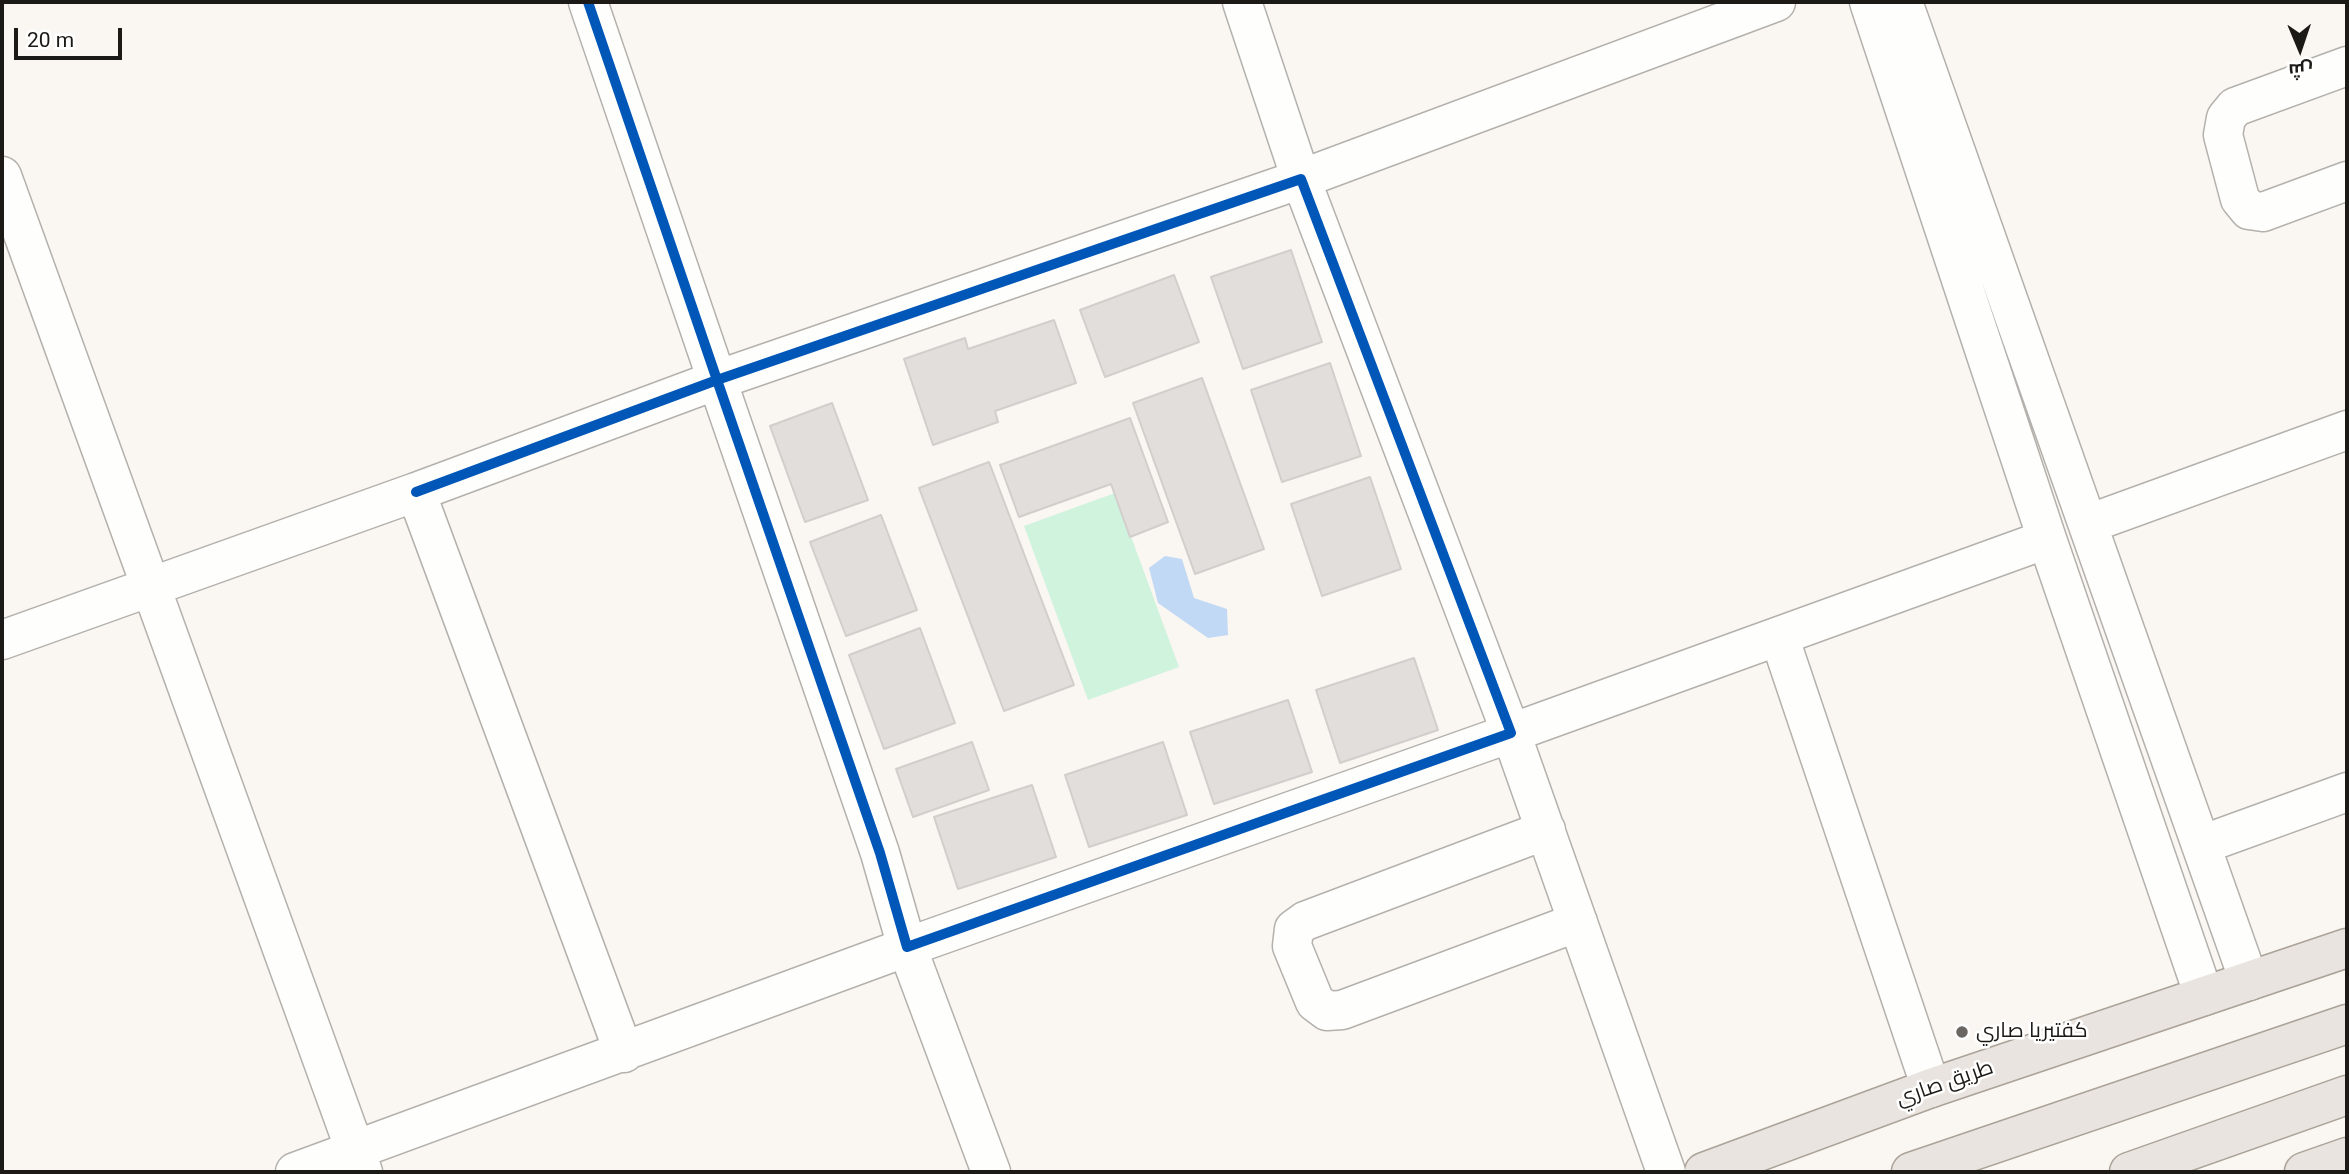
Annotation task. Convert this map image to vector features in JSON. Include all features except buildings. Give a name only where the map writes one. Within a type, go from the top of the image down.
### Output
[{"type":"main road","name":"طريق صاري","points":[[1704,1172],[1931,1088],[2347,948]]},
{"type":"main road","points":[[2209,1071],[2347,1015]]},
{"type":"main road","points":[[1911,1172],[2347,1024]]},
{"type":"main road","points":[[2255,1129],[2347,1094]]},
{"type":"main road","points":[[2129,1172],[2347,1100]]},
{"type":"main road","points":[[2306,1172],[2347,1157]]},
{"type":"street","points":[[589,2],[880,853],[907,947],[991,1172]]},
{"type":"street","points":[[1242,2],[1301,179],[1511,733],[1666,1172]]},
{"type":"street","points":[[2,640],[416,492],[717,380],[1301,179],[1776,2]]},
{"type":"street","points":[[1869,2],[2047,539],[2204,996]]},
{"type":"street","points":[[1903,2],[2249,981]]},
{"type":"street","points":[[2347,65],[2235,107],[2226,118],[2223,135],[2240,199],[2249,210],[2263,212],[2347,181]]},
{"type":"street","points":[[2,176],[149,587],[360,1161]]},
{"type":"street","points":[[2088,524],[2347,430]]},
{"type":"street","points":[[416,492],[624,1053]]},
{"type":"street","points":[[295,1172],[360,1161],[624,1053],[907,947],[2047,539]]},
{"type":"street","points":[[1779,636],[1931,1088]]},
{"type":"street","points":[[2201,845],[2347,792]]},
{"type":"street","points":[[1546,830],[1305,921],[1294,929],[1292,946],[1315,1002],[1327,1011],[1355,1005],[1578,922]]},
{"type":"green space","points":[[1115,493],[1179,667],[1088,700],[1024,526]]},
{"type":"water","points":[[1165,556],[1182,559],[1194,598],[1227,609],[1228,635],[1208,638],[1158,603],[1149,568]]},
{"type":"cycle path","points":[[416,492],[717,380],[1301,179],[1511,733],[907,947],[880,853],[717,380],[588,2]]},
{"type":"place","name":"كفتيريا صاري","points":[[1962,1032]]}]
